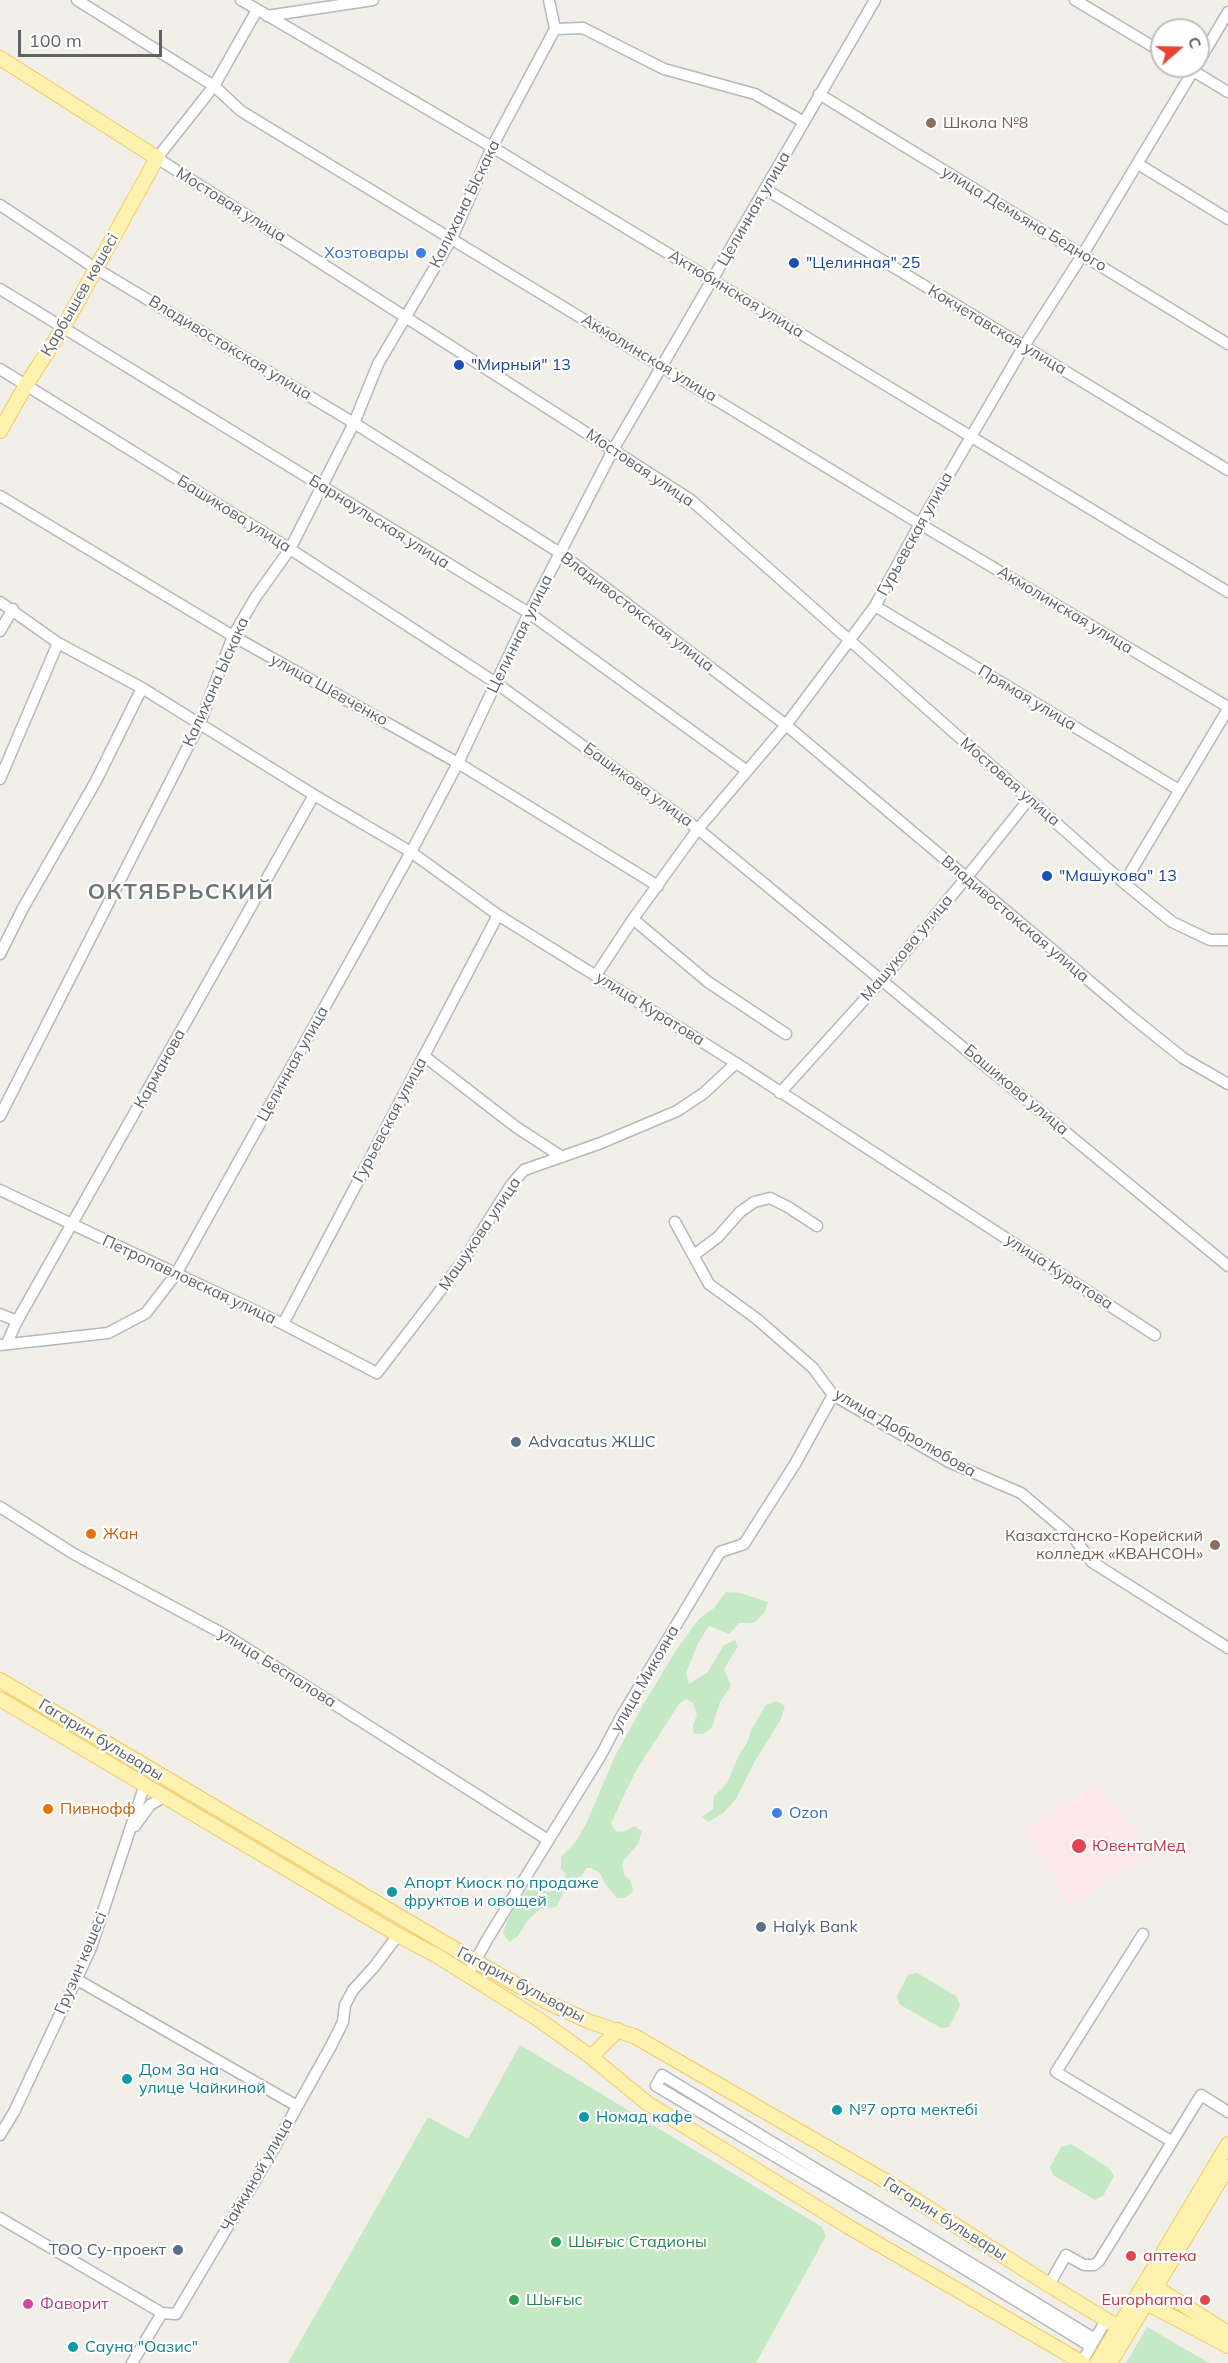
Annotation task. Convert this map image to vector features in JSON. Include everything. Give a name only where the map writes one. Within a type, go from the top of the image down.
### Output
[{"type":"main road","name":"Мостовая улица","points":[[0,58],[157,158]]},
{"type":"main road","name":"Қарбышев көшесі","points":[[0,432],[26,385],[63,328],[157,158]]},
{"type":"main road","name":"Гагарин бульвары","points":[[0,1680],[547,2002],[590,2022],[642,2040],[889,2183],[1117,2326]]},
{"type":"main road","name":"Гагарин бульвары","points":[[0,1699],[398,1935],[439,1957],[538,2019],[591,2057],[647,2103],[748,2166],[1083,2362]]},
{"type":"main road","points":[[145,1784],[151,1770]]},
{"type":"main road","points":[[591,2057],[618,2030]]},
{"type":"main road","points":[[1151,2285],[1228,2144]]},
{"type":"main road","points":[[1097,2363],[1117,2326],[1142,2300],[1228,2167]]},
{"type":"main road","points":[[1151,2285],[1228,2333]]},
{"type":"main road","points":[[1142,2300],[1228,2346]]},
{"type":"main road","points":[[1110,2363],[1117,2326]]},
{"type":"street","name":"Акмолинская улица","points":[[77,0],[214,86],[241,111],[920,524],[1228,708]]},
{"type":"street","name":"Актюбинская улица","points":[[241,0],[492,147],[1228,592]]},
{"type":"street","points":[[267,16],[373,0]]},
{"type":"street","points":[[549,0],[555,29],[583,27],[664,69],[755,94],[804,122]]},
{"type":"street","name":"Целинная улица","points":[[3,1344],[108,1333],[146,1313],[176,1274],[411,852],[458,763],[529,614],[613,450],[874,0]]},
{"type":"street","points":[[1075,0],[1150,45]]},
{"type":"street","points":[[157,158],[214,86],[257,10]]},
{"type":"street","name":"Гурьевская улица","points":[[1210,40],[1228,12]]},
{"type":"street","name":"Калихана Ыскака","points":[[0,1116],[200,723],[233,636],[255,598],[290,549],[354,423],[378,364],[452,238],[492,147],[555,29]]},
{"type":"street","name":"Гурьевская улица","points":[[596,975],[698,829],[786,725],[875,606],[1024,346],[1138,164],[1187,78]]},
{"type":"street","points":[[1208,78],[1228,92]]},
{"type":"street","name":"улица Демьяна Бедного","points":[[819,94],[1228,344]]},
{"type":"street","name":"Мостовая улица","points":[[157,158],[691,500],[1124,883],[1172,922],[1210,940],[1228,940]]},
{"type":"street","points":[[1138,164],[1228,219]]},
{"type":"street","name":"Кокчетавская улица","points":[[765,189],[1228,470]]},
{"type":"street","name":"Владивостокская улица","points":[[0,205],[95,268],[354,423],[560,554],[786,725],[1183,1058],[1228,1084]]},
{"type":"street","name":"Барнаульская улица","points":[[0,289],[529,614],[747,771]]},
{"type":"street","name":"Башикова улица","points":[[0,369],[290,549],[496,683],[698,829],[1228,1266]]},
{"type":"street","name":"улица Шевченко","points":[[0,496],[233,636],[458,763],[658,886]]},
{"type":"street","name":"улица Куратова","points":[[0,602],[58,643],[142,688],[314,795],[411,852],[498,915],[736,1062],[780,1093],[1155,1335]]},
{"type":"street","name":"Прямая улица","points":[[875,606],[1179,790]]},
{"type":"street","points":[[0,631],[13,609]]},
{"type":"street","points":[[0,779],[58,643]]},
{"type":"street","points":[[0,954],[96,781],[142,688]]},
{"type":"street","points":[[1124,883],[1228,708]]},
{"type":"street","name":"Карманова","points":[[3,1344],[314,795]]},
{"type":"street","name":"Машукова улица","points":[[780,1093],[882,980],[1029,799]]},
{"type":"street","name":"Гурьевская улица","points":[[283,1324],[498,915]]},
{"type":"street","points":[[633,919],[708,982],[786,1034]]},
{"type":"street","points":[[424,1056],[516,1126],[562,1157]]},
{"type":"street","name":"Машукова улица","points":[[377,1373],[463,1261],[511,1185],[524,1170],[634,1131],[677,1111],[704,1093],[736,1062]]},
{"type":"street","name":"Петропавловская улица","points":[[0,1190],[283,1324],[377,1373]]},
{"type":"street","points":[[694,1255],[718,1237],[740,1212],[754,1202],[770,1198],[817,1226]]},
{"type":"street","name":"улица Добролюбова","points":[[675,1222],[709,1284],[757,1319],[813,1368],[832,1395],[949,1462],[1021,1493],[1074,1538],[1092,1563],[1228,1648]]},
{"type":"street","points":[[0,1314],[17,1321]]},
{"type":"street","name":"улица Микояна","points":[[467,1976],[601,1755],[621,1717],[720,1552],[729,1547],[744,1544],[795,1464],[832,1395]]},
{"type":"street","name":"улица Беспалова","points":[[0,1507],[74,1554],[227,1636],[548,1840]]},
{"type":"street","name":"Грузин көшесі","points":[[0,2135],[14,2112],[91,1948],[145,1784]]},
{"type":"street","points":[[129,1833],[150,1805],[166,1796]]},
{"type":"street","points":[[1143,1934],[1056,2072],[1171,2141]]},
{"type":"street","name":"Чайкиной улица","points":[[162,2313],[176,2314],[343,2022],[345,2005],[353,1990],[398,1935]]},
{"type":"street","points":[[76,1979],[297,2106]]},
{"type":"street","points":[[662,2075],[774,2141],[1093,2342],[656,2086],[662,2075]]},
{"type":"street","points":[[1049,2285],[1066,2255],[1084,2265],[1094,2265],[1099,2262],[1201,2095],[1228,2112]]},
{"type":"street","points":[[768,2152],[774,2141]]},
{"type":"street","points":[[0,2218],[162,2313],[132,2363]]},
{"type":"street","points":[[1083,2362],[1093,2342],[1117,2326]]},
{"type":"shaded area","points":[[1097,1783],[1153,1852],[1069,1905],[1022,1828]]},
{"type":"green space","points":[[726,1592],[740,1593],[768,1602],[764,1613],[754,1623],[739,1623],[729,1634],[709,1626],[698,1643],[686,1673],[689,1684],[708,1672],[724,1645],[735,1640],[738,1646],[724,1669],[731,1686],[720,1702],[712,1727],[703,1734],[694,1734],[693,1725],[697,1715],[693,1703],[686,1699],[679,1704],[637,1769],[621,1801],[611,1824],[617,1832],[626,1831],[634,1826],[642,1831],[638,1844],[624,1860],[622,1866],[625,1876],[631,1881],[633,1892],[624,1898],[617,1898],[600,1873],[586,1868],[582,1876],[569,1881],[556,1907],[540,1909],[528,1920],[518,1936],[509,1942],[503,1933],[506,1924],[516,1904],[528,1889],[535,1886],[547,1892],[559,1890],[566,1874],[561,1869],[561,1857],[575,1843],[587,1822],[615,1756],[643,1705],[677,1649],[699,1619],[714,1608]]},
{"type":"green space","points":[[777,1701],[785,1706],[781,1719],[755,1761],[736,1799],[723,1813],[708,1822],[702,1817],[713,1809],[714,1796],[727,1783],[748,1741],[751,1730],[766,1705]]},
{"type":"green space","points":[[917,1973],[956,1996],[960,2005],[949,2027],[941,2028],[899,2004],[897,1996],[908,1975]]},
{"type":"green space","points":[[520,2045],[822,2227],[826,2236],[756,2363],[288,2363],[428,2117],[468,2139]]},
{"type":"green space","points":[[1071,2144],[1109,2168],[1114,2176],[1103,2196],[1095,2200],[1053,2175],[1050,2167],[1061,2147]]},
{"type":"green space","points":[[1147,2327],[1209,2363],[1126,2363]]},
{"type":"place","name":"Школа №8","points":[[931,123]]},
{"type":"place","name":"Хозтовары","points":[[421,253]]},
{"type":"place","name":"\"Целинная\" 25","points":[[794,263]]},
{"type":"place","name":"\"Мирный\" 13","points":[[459,365]]},
{"type":"place","name":"\"Машукова\" 13","points":[[1047,876]]},
{"type":"place","name":"Advacatus ЖШС","points":[[516,1442]]},
{"type":"place","name":"Жан","points":[[91,1534]]},
{"type":"place","name":"Казахстанско-Корейский колледж «КВАНСОН»","points":[[1215,1545]]},
{"type":"place","name":"Пивнофф","points":[[48,1809]]},
{"type":"place","name":"Ozon","points":[[777,1813]]},
{"type":"place","name":"ЮвентаМед","points":[[1079,1846]]},
{"type":"place","name":"Апорт Киоск по продаже фруктов и овощей","points":[[392,1892]]},
{"type":"place","name":"Halyk Bank","points":[[761,1927]]},
{"type":"place","name":"Дом 3а на улице Чайкиной","points":[[127,2079]]},
{"type":"place","name":"№7 орта мектебі","points":[[837,2110]]},
{"type":"place","name":"Номад кафе","points":[[584,2117]]},
{"type":"place","name":"Шығыс Стадионы","points":[[556,2242]]},
{"type":"place","name":"ТОО Су-проект","points":[[178,2250]]},
{"type":"place","name":"аптека","points":[[1131,2256]]},
{"type":"place","name":"Шығыс","points":[[514,2300]]},
{"type":"place","name":"Europharma","points":[[1205,2300]]},
{"type":"place","name":"Фаворит","points":[[28,2304]]},
{"type":"place","name":"Сауна \"Оазис\"","points":[[73,2347]]},
{"type":"district","name":"ОКТЯБРЬСКИЙ","points":[[181,892]]}]
